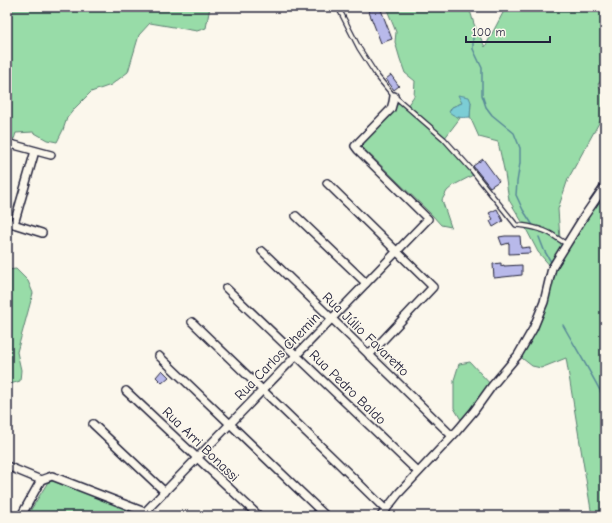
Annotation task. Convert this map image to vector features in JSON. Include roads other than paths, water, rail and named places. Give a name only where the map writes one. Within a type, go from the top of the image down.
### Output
[{"type":"street","name":"Rua Carlos Chemin","points":[[145,512],[428,219],[355,146],[391,109],[394,96]]},
{"type":"street","points":[[7,143],[51,155]]},
{"type":"street","points":[[35,151],[10,223],[42,233]]},
{"type":"street","points":[[327,183],[433,287],[369,355]]},
{"type":"street","points":[[192,322],[334,459],[384,513],[398,494],[474,411],[492,386],[518,355],[533,329],[544,302],[552,268],[605,186]]},
{"type":"street","points":[[296,216],[366,283]]},
{"type":"street","name":"Rua Júlio Favaretto","points":[[262,252],[452,436]]},
{"type":"street","name":"Rua Pedro Baldo","points":[[226,288],[418,472]]},
{"type":"street","points":[[159,356],[326,516]]},
{"type":"street","name":"Rua Arri Bonassi","points":[[126,391],[258,516]]},
{"type":"street","points":[[93,424],[165,492]]},
{"type":"street","points":[[7,466],[42,480]]},
{"type":"street","points":[[21,516],[42,480],[52,476],[156,516]]},
{"type":"lane","points":[[338,7],[358,48],[377,76],[394,96],[444,139],[471,169],[516,225],[524,225],[550,233],[567,244]]},
{"type":"water","points":[[458,95],[469,97],[471,102],[470,117],[459,117],[449,112],[452,107],[462,103]]},
{"type":"waterway","points":[[473,30],[473,49],[482,68],[482,95],[486,107],[492,115],[514,133],[520,148],[520,163],[516,195],[523,210],[534,227]]},
{"type":"waterway","points":[[539,237],[551,262]]},
{"type":"waterway","points":[[563,325],[605,400]]}]
